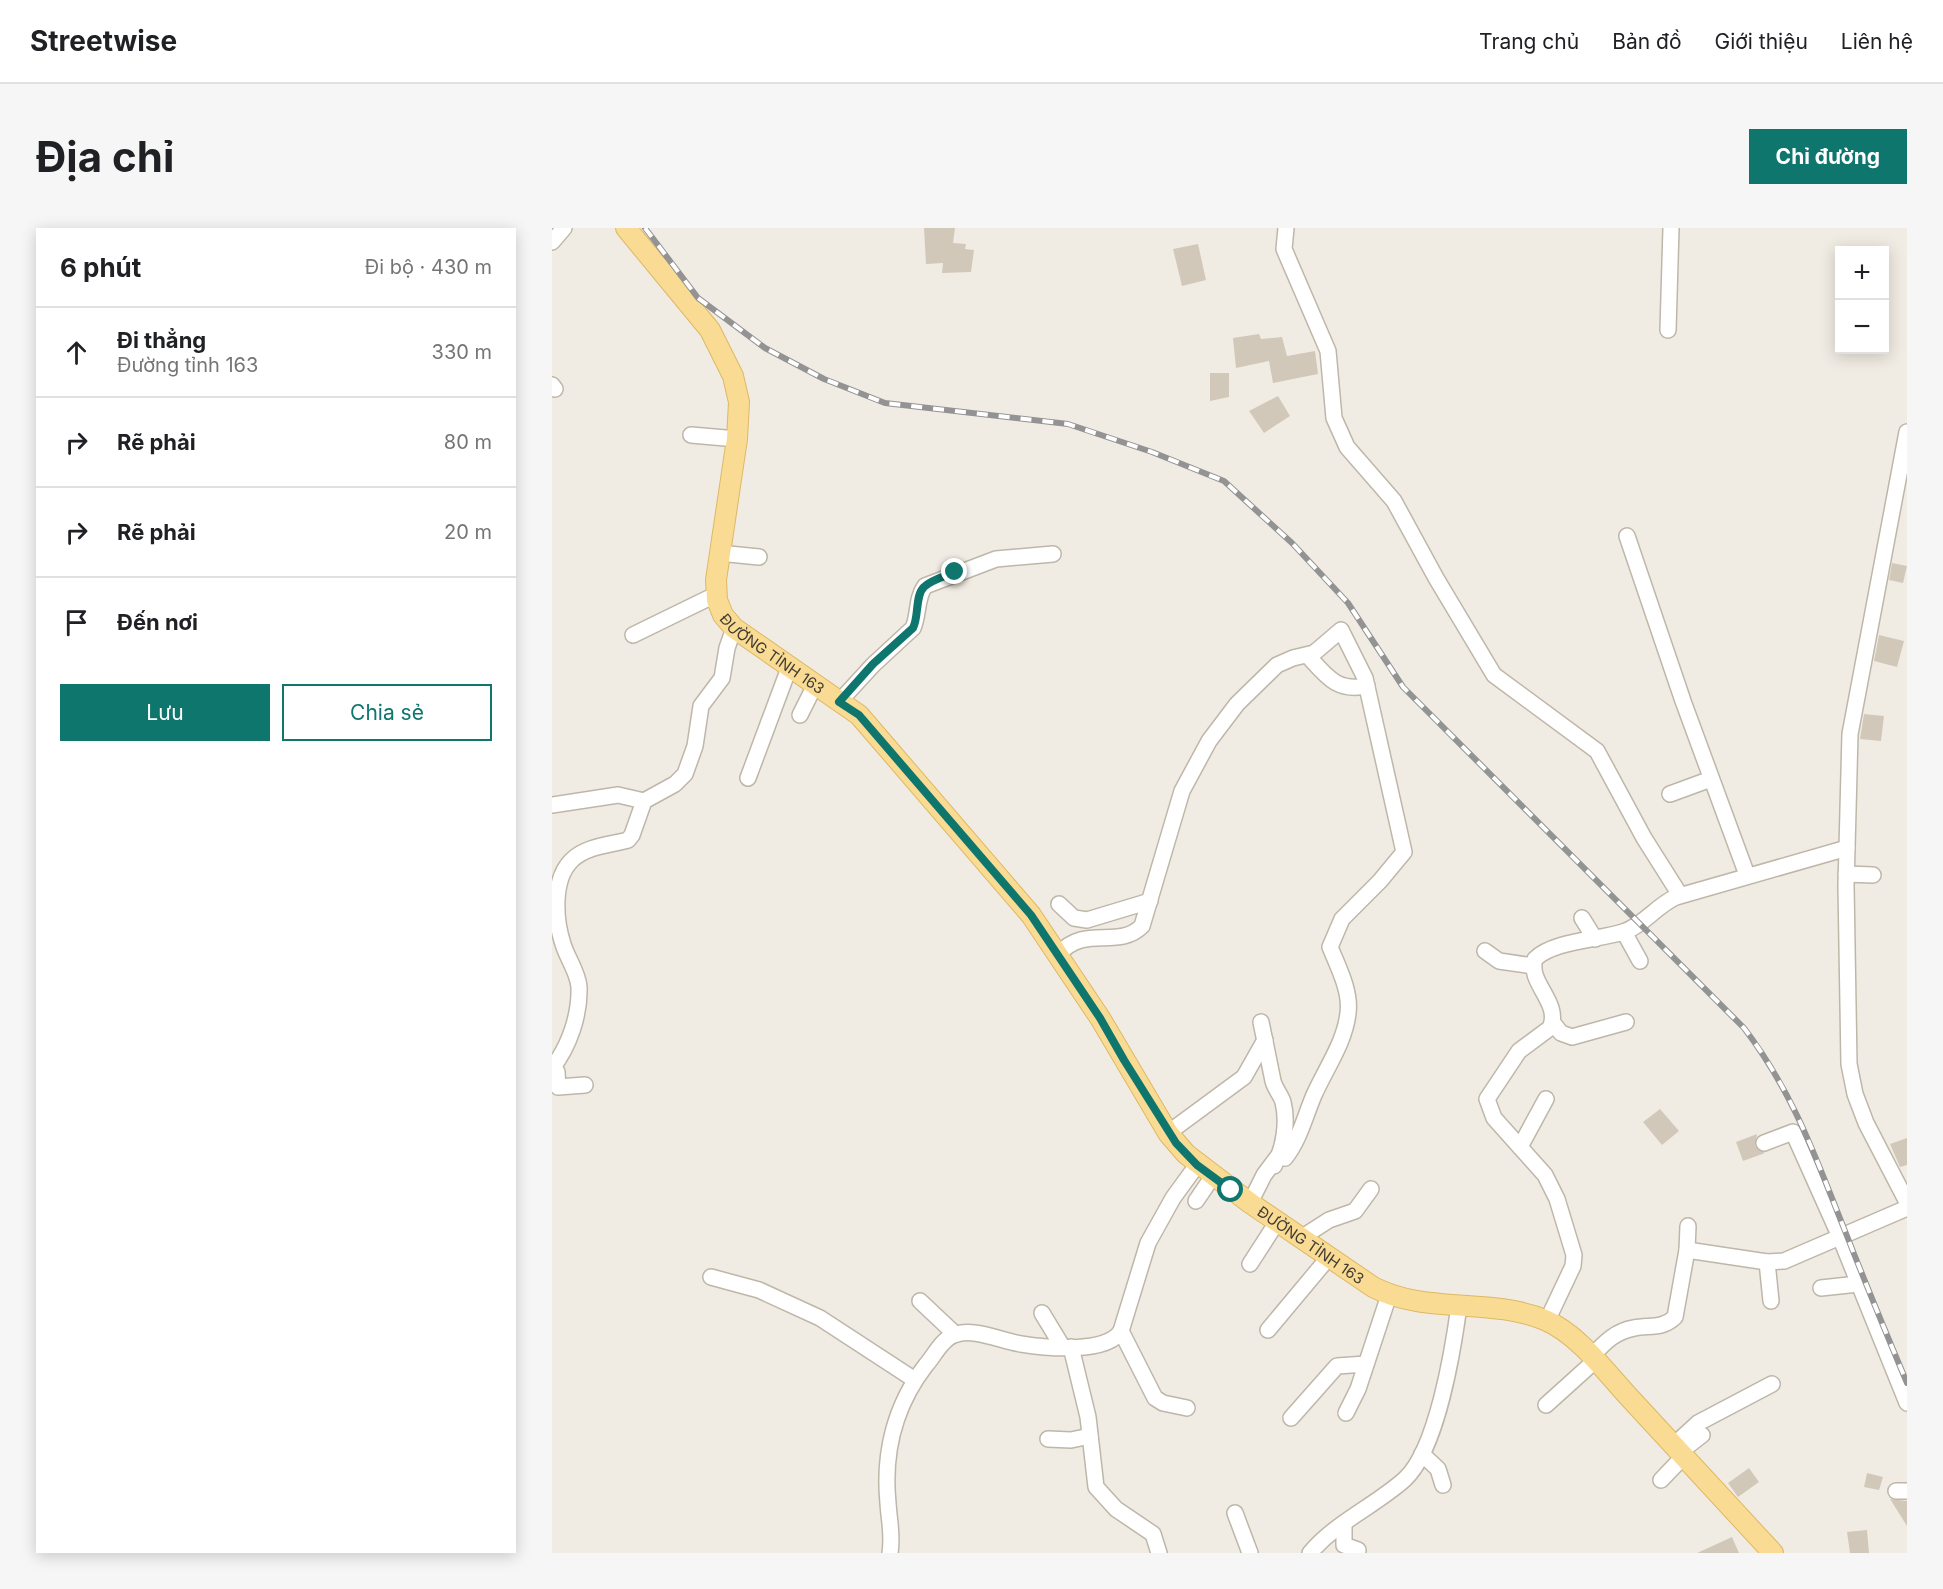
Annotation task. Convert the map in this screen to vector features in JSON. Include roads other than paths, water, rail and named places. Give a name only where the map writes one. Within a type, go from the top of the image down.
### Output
[{"type":"main road","name":"ĐƯỜNG TỈNH 163","points":[[626,228],[719,344],[737,389],[737,439],[719,553],[717,594],[723,615],[734,628],[859,715],[892,753],[1031,915],[1059,954],[1168,1133],[1205,1170],[1250,1203],[1389,1295],[1419,1303],[1498,1308],[1547,1321],[1595,1357],[1773,1553]]},
{"type":"street","points":[[552,242],[564,228]]},
{"type":"street","points":[[1286,228],[1284,249],[1328,351],[1335,418],[1347,447],[1394,501],[1436,578],[1494,675],[1597,752],[1644,838],[1680,895]]},
{"type":"street","points":[[1668,330],[1671,228]]},
{"type":"street","points":[[1907,432],[1850,734],[1846,874],[1849,1064],[1855,1094],[1866,1123],[1907,1202]]},
{"type":"street","points":[[691,435],[737,439]]},
{"type":"street","points":[[1627,536],[1711,779],[1747,875]]},
{"type":"street","points":[[719,553],[759,557]]},
{"type":"street","points":[[839,702],[873,664],[913,628],[917,620],[920,594],[925,586],[996,559],[1053,554]]},
{"type":"street","points":[[633,635],[717,594]]},
{"type":"street","points":[[585,1085],[558,1087],[557,1072],[553,1067],[566,1048],[576,1010],[579,987],[562,942],[557,913],[559,889],[571,861],[592,849],[628,840],[644,801],[675,784],[685,774],[695,746],[701,706],[722,678],[726,648],[734,628]]},
{"type":"street","points":[[1059,954],[1071,942],[1086,938],[1119,938],[1136,933],[1142,926],[1182,790],[1209,741],[1237,704],[1271,671],[1284,661],[1308,656],[1341,630],[1367,686],[1404,852],[1380,881],[1342,919],[1330,947],[1343,979],[1349,1011],[1344,1032],[1314,1095],[1294,1147],[1285,1158],[1279,1155]]},
{"type":"street","points":[[1308,656],[1329,679],[1341,686],[1352,689],[1367,686]]},
{"type":"street","points":[[748,778],[789,668]]},
{"type":"street","points":[[800,715],[815,685]]},
{"type":"street","points":[[1670,794],[1711,779]]},
{"type":"street","points":[[552,805],[618,795],[644,801]]},
{"type":"street","points":[[1626,1022],[1572,1037],[1561,1033],[1553,1023],[1550,1003],[1533,966],[1535,959],[1548,950],[1624,932],[1664,902],[1680,895],[1847,848]]},
{"type":"street","points":[[1846,874],[1873,875]]},
{"type":"street","points":[[1059,904],[1074,918],[1087,920],[1150,901]]},
{"type":"street","points":[[1582,918],[1595,939]]},
{"type":"street","points":[[1624,932],[1640,961]]},
{"type":"street","points":[[1485,951],[1499,961],[1533,966]]},
{"type":"street","points":[[1250,1203],[1264,1175],[1279,1155],[1285,1122],[1282,1101],[1274,1085],[1261,1022]]},
{"type":"street","points":[[1547,1321],[1573,1266],[1574,1255],[1557,1199],[1545,1175],[1494,1118],[1487,1099],[1519,1051],[1550,1028],[1553,1023]]},
{"type":"street","points":[[1168,1133],[1244,1077],[1264,1040]]},
{"type":"street","points":[[1520,1147],[1546,1099]]},
{"type":"street","points":[[1764,1143],[1793,1132],[1840,1237],[1907,1403]]},
{"type":"street","points":[[1196,1201],[1205,1170]]},
{"type":"street","points":[[890,1553],[892,1527],[888,1504],[888,1447],[899,1410],[915,1380],[945,1341],[955,1334],[978,1334],[1023,1345],[1067,1347],[1107,1344],[1116,1339],[1121,1331],[1148,1243],[1156,1226],[1205,1170]]},
{"type":"street","points":[[1301,1238],[1329,1220],[1355,1211],[1371,1189]]},
{"type":"street","points":[[1687,1250],[1767,1262],[1784,1261],[1907,1208]]},
{"type":"street","points":[[1250,1264],[1278,1222]]},
{"type":"street","points":[[1546,1405],[1595,1357],[1608,1339],[1633,1328],[1660,1327],[1675,1317],[1689,1227]]},
{"type":"street","points":[[1268,1330],[1329,1257]]},
{"type":"street","points":[[1767,1262],[1770,1301]]},
{"type":"street","points":[[711,1277],[759,1290],[820,1318],[915,1380]]},
{"type":"street","points":[[1821,1288],[1858,1284]]},
{"type":"street","points":[[1346,1413],[1366,1364],[1389,1295]]},
{"type":"street","points":[[920,1301],[955,1334]]},
{"type":"street","points":[[1310,1553],[1319,1542],[1403,1480],[1422,1455],[1451,1358],[1459,1306]]},
{"type":"street","points":[[1042,1313],[1067,1347],[1090,1436],[1096,1487],[1116,1509],[1153,1534],[1159,1553]]},
{"type":"street","points":[[1121,1331],[1155,1398],[1162,1403],[1187,1408]]},
{"type":"street","points":[[1291,1418],[1337,1366],[1366,1364]]},
{"type":"street","points":[[1661,1480],[1698,1423],[1772,1384]]},
{"type":"street","points":[[1048,1439],[1090,1436]]},
{"type":"street","points":[[1680,1451],[1702,1436]]},
{"type":"street","points":[[1422,1455],[1438,1469],[1443,1485]]},
{"type":"street","points":[[1235,1514],[1250,1553]]},
{"type":"street","points":[[1344,1523],[1344,1545],[1358,1550]]},
{"type":"railway","points":[[645,228],[698,298],[765,348],[824,379],[885,403],[1068,424],[1152,452],[1224,481],[1292,543],[1348,603],[1403,687],[1744,1028],[1777,1077],[1802,1126],[1907,1383]]}]
